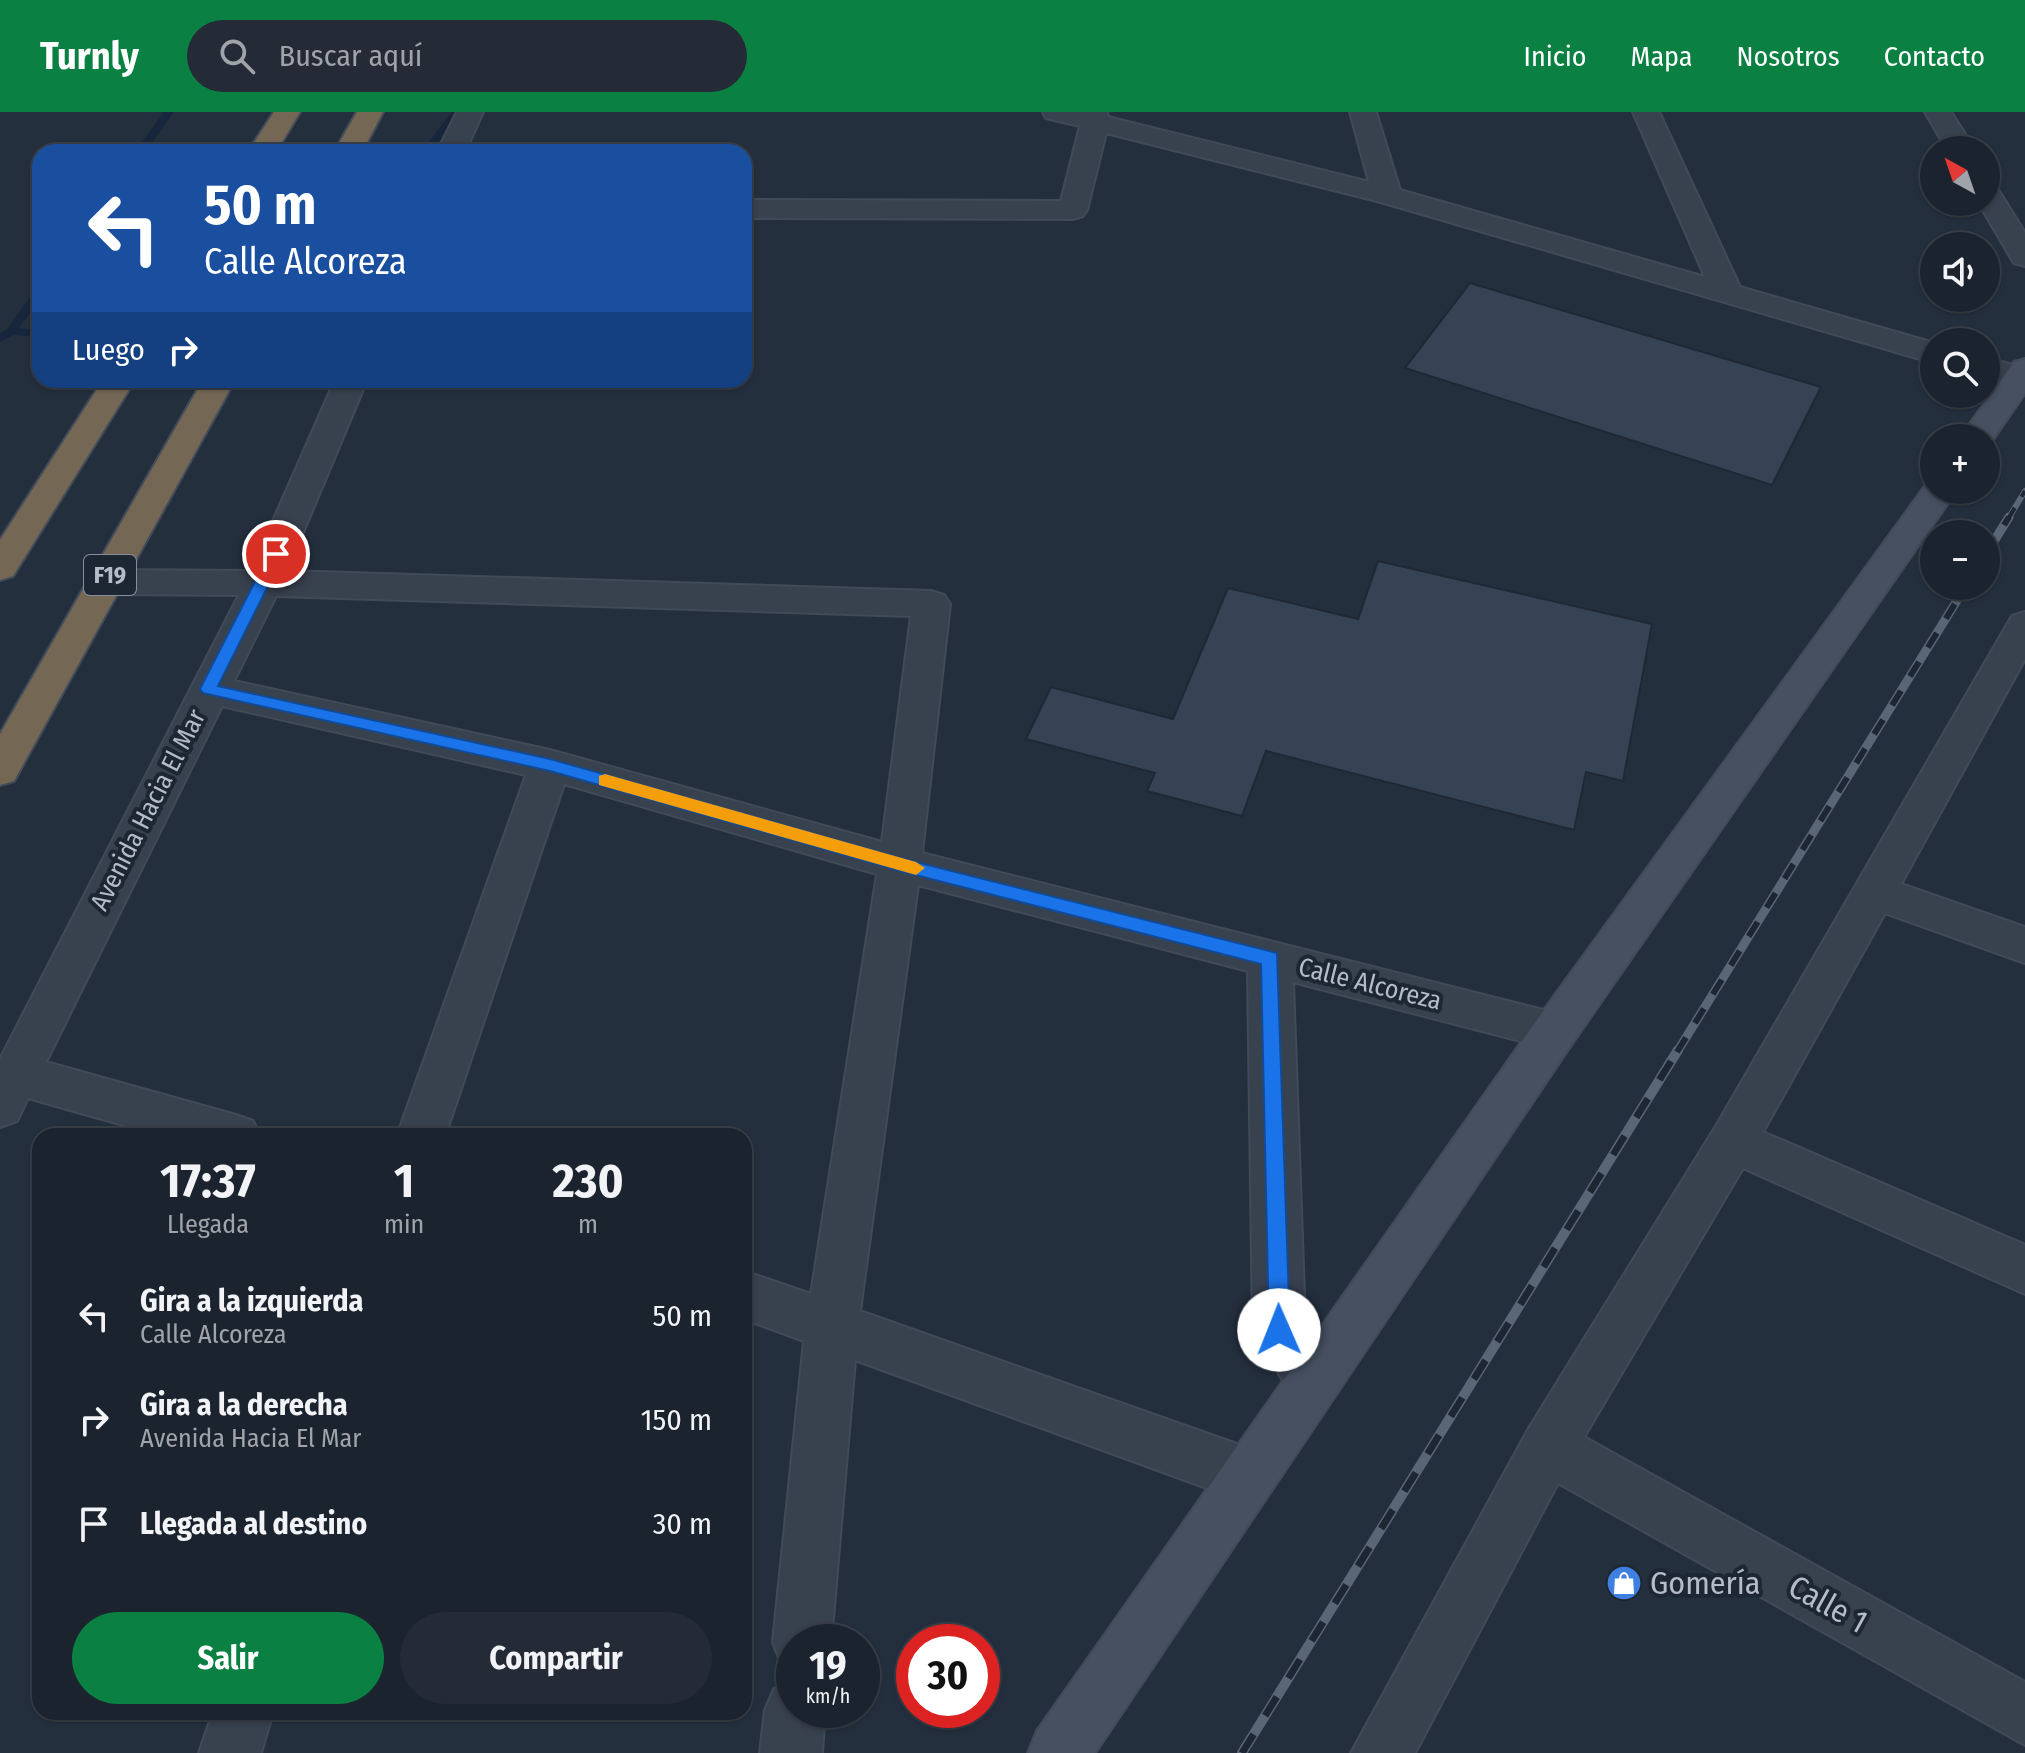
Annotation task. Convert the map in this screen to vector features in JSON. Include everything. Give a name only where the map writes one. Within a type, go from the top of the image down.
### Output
[{"type":"highway","points":[[267,144],[287,112]]},
{"type":"highway","points":[[352,144],[370,112]]},
{"type":"highway","points":[[0,568],[114,388]]},
{"type":"highway","name":"F19","points":[[0,770],[215,388]]},
{"type":"street","points":[[455,144],[470,112]]},
{"type":"street","points":[[1056,112],[1094,117],[1387,195],[1920,349]]},
{"type":"street","points":[[1363,112],[1387,195]]},
{"type":"street","points":[[1646,112],[1728,294]]},
{"type":"street","points":[[1938,112],[1953,136]]},
{"type":"street","points":[[752,209],[1073,210],[1094,117]]},
{"type":"street","points":[[2000,215],[2025,257]]},
{"type":"street","points":[[1987,424],[2022,373],[2000,370]]},
{"type":"street","name":"Avenida Hacia El Mar","points":[[8,1090],[264,583],[348,388]]},
{"type":"street","points":[[1059,1753],[1555,1031],[1930,504]]},
{"type":"street","points":[[106,582],[264,583],[931,604],[900,864],[832,1324],[804,1624]]},
{"type":"street","points":[[1382,1753],[1548,1447],[1733,1141],[1872,891],[2009,691],[2025,625]]},
{"type":"street","name":"Calle Alcoreza","points":[[208,689],[550,765],[900,864],[1555,1031]]},
{"type":"street","points":[[424,1128],[550,765]]},
{"type":"street","points":[[1872,891],[2025,945]]},
{"type":"street","points":[[1270,958],[1279,1330],[1313,1381]]},
{"type":"street","points":[[8,1090],[196,1128]]},
{"type":"street","points":[[1733,1141],[2025,1270]]},
{"type":"street","points":[[752,1298],[1248,1475]]},
{"type":"street","name":"Calle 1","points":[[1548,1447],[2025,1715]]},
{"type":"street","points":[[230,1753],[240,1720]]},
{"type":"street","points":[[791,1753],[793,1728]]},
{"type":"building","points":[[1470,283],[1821,387],[1772,485],[1405,368]]},
{"type":"building","points":[[1378,561],[1652,624],[1623,781],[1586,772],[1574,830],[1266,751],[1242,816],[1147,791],[1155,773],[1026,739],[1051,687],[1173,719],[1228,588],[1358,619]]},
{"type":"waterway","points":[[146,144],[169,112]]},
{"type":"waterway","points":[[432,144],[457,112]]},
{"type":"waterway","points":[[11,331],[32,302]]},
{"type":"waterway","points":[[0,339],[11,331]]},
{"type":"waterway","points":[[11,331],[32,333]]},
{"type":"railway","points":[[2008,519],[2025,491]]},
{"type":"railway","points":[[2000,531],[2009,517]]},
{"type":"railway","points":[[1677,1052],[1957,600]]},
{"type":"railway","points":[[1242,1753],[1678,1050]]},
{"type":"slow traffic","points":[[605,781],[916,868]]},
{"type":"place","name":"Gomería","points":[[1624,1583]]},
{"type":"route","points":[[276,554],[208,689],[550,765],[900,864],[1270,958],[1279,1330]]}]
